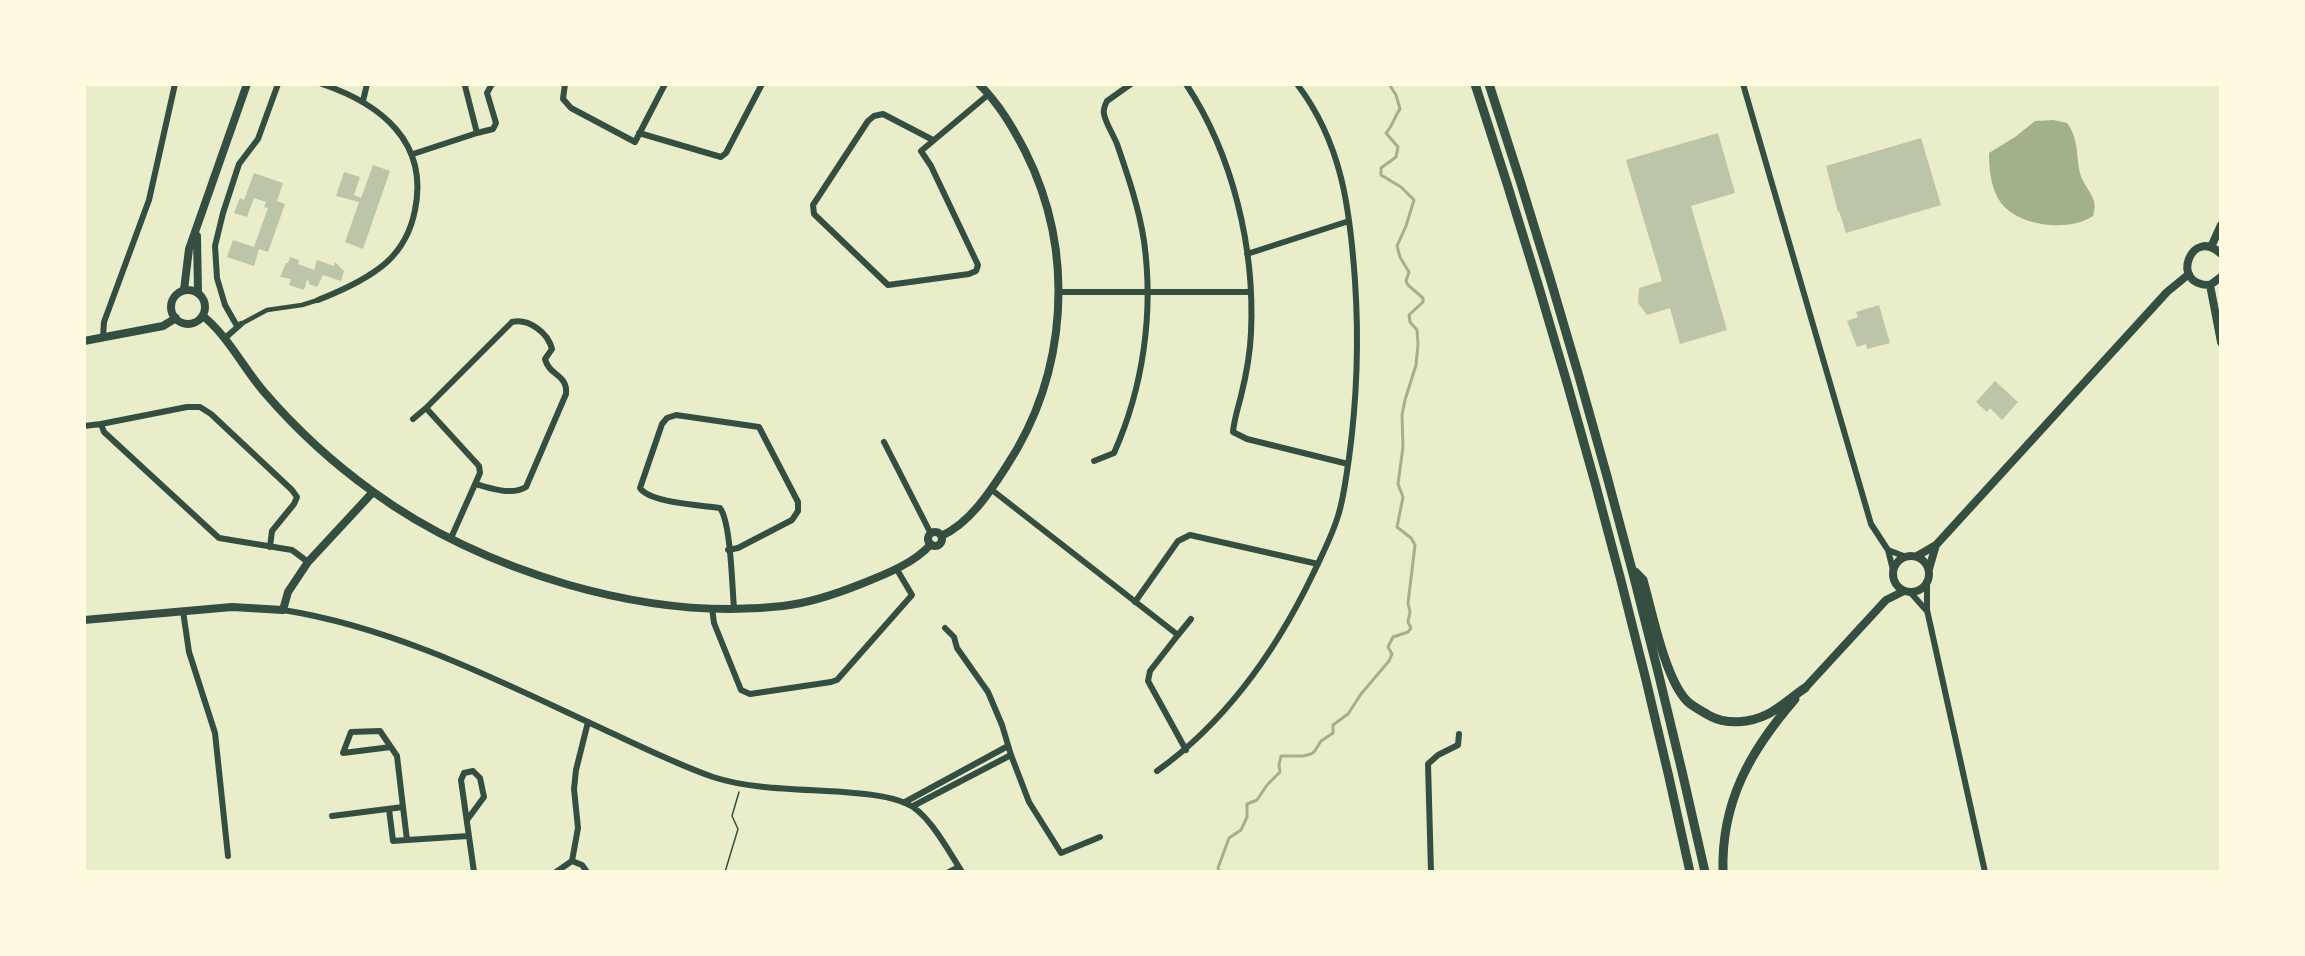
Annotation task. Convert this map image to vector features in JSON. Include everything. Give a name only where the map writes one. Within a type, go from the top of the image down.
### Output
[{"type":"highway","points":[[1475,84],[1530,258],[1601,503],[1640,656],[1690,872]]},
{"type":"highway","points":[[1489,84],[1569,338],[1634,570],[1705,872]]},
{"type":"highway","points":[[1634,570],[1643,580],[1666,660],[1676,685],[1685,699],[1693,706],[1715,718],[1728,722],[1741,721],[1769,714],[1805,688]]},
{"type":"highway","points":[[1723,872],[1726,826],[1739,782],[1751,757],[1773,725],[1805,688]]},
{"type":"street","points":[[103,337],[104,322],[149,200],[175,84]]},
{"type":"street","points":[[184,290],[189,249],[247,84]]},
{"type":"street","points":[[239,325],[225,305],[217,278],[215,246],[239,164],[244,161],[258,139],[278,84]]},
{"type":"street","points":[[224,339],[239,325],[267,310],[302,305],[318,300],[361,280],[386,263],[404,243],[417,199],[417,178],[413,153],[403,137],[385,117],[363,101],[322,84]]},
{"type":"street","points":[[363,101],[367,84]]},
{"type":"street","points":[[467,84],[465,86],[477,133]]},
{"type":"street","points":[[413,153],[493,129],[496,123],[487,93],[492,84]]},
{"type":"street","points":[[565,84],[563,99],[571,108],[635,142],[665,84]]},
{"type":"street","points":[[639,133],[721,157],[726,153],[762,84]]},
{"type":"street","points":[[203,316],[290,420],[315,445],[373,492],[451,538],[515,567],[572,587],[655,602],[712,608],[784,606],[847,590],[896,568],[917,556],[931,544],[939,544],[941,536],[969,515],[992,490],[1026,433],[1042,398],[1052,363],[1059,292],[1052,222],[1034,170],[1015,131],[989,94],[979,84]]},
{"type":"street","points":[[1094,460],[1113,453],[1124,430],[1143,354],[1148,315],[1144,243],[1137,205],[1104,115],[1107,101],[1131,84]]},
{"type":"street","points":[[1186,84],[1213,133],[1224,163],[1241,220],[1247,254],[1250,341],[1233,432],[1247,439],[1348,464]]},
{"type":"street","points":[[1157,771],[1186,750],[1235,699],[1263,662],[1286,629],[1338,517],[1348,464],[1358,349],[1349,221],[1346,196],[1324,125],[1297,84]]},
{"type":"street","points":[[1743,84],[1871,524],[1888,550],[1898,587],[1907,591],[1927,610]]},
{"type":"street","points":[[933,140],[884,114],[874,116],[868,121],[813,205],[814,214],[888,285],[969,274],[976,271],[978,265],[932,166],[921,151],[989,94]]},
{"type":"street","points":[[1247,254],[1349,221]]},
{"type":"street","points":[[2211,247],[2221,225]]},
{"type":"street","points":[[197,229],[198,293]]},
{"type":"street","points":[[2221,254],[2211,247],[2200,247],[2191,254],[2187,264],[2188,274],[2198,283],[2210,285],[2221,277]]},
{"type":"street","points":[[1886,600],[1899,560],[1917,556],[1936,545],[2167,292],[2188,274]]},
{"type":"street","points":[[2210,285],[2221,342]]},
{"type":"street","points":[[189,289],[198,293],[206,305],[203,316],[199,320],[190,324],[172,314],[171,302],[174,297],[189,289]]},
{"type":"street","points":[[1059,292],[1250,292]]},
{"type":"street","points":[[84,341],[163,326],[176,318]]},
{"type":"street","points":[[413,419],[512,322],[521,320],[531,324],[550,340],[552,349],[545,359],[547,365],[564,380],[567,386],[566,394],[526,487],[518,491],[507,491],[475,484]]},
{"type":"street","points":[[84,426],[187,407],[200,407],[211,414],[297,497],[272,531],[270,547]]},
{"type":"street","points":[[426,408],[479,466],[480,473],[451,538]]},
{"type":"street","points":[[728,550],[738,548],[792,520],[798,511],[798,502],[759,427],[676,415],[667,418],[662,424],[640,489],[645,495],[655,498],[720,508],[725,515],[728,550],[734,608]]},
{"type":"street","points":[[101,424],[104,432],[219,538],[292,550],[308,562]]},
{"type":"street","points":[[884,442],[931,534],[929,538],[931,544]]},
{"type":"street","points":[[992,490],[1178,635]]},
{"type":"street","points":[[283,610],[288,592],[308,562],[373,492]]},
{"type":"street","points":[[931,534],[936,532],[941,536]]},
{"type":"street","points":[[1135,602],[1178,541],[1190,535],[1318,564]]},
{"type":"street","points":[[1936,545],[1927,582],[1927,610],[1985,872]]},
{"type":"street","points":[[1888,550],[1906,557]]},
{"type":"street","points":[[1917,556],[1929,569]]},
{"type":"street","points":[[712,608],[714,623],[741,690],[746,693],[831,682],[837,680],[912,595],[896,568]]},
{"type":"street","points":[[1805,688],[1886,600],[1907,591],[1922,588],[1927,582]]},
{"type":"street","points":[[84,620],[232,607],[283,610],[351,624],[400,640],[473,670],[716,778],[759,786],[870,794],[905,802],[913,806],[930,823],[960,869],[950,872]]},
{"type":"street","points":[[183,611],[189,652],[215,733],[228,856]]},
{"type":"street","points":[[1186,750],[1148,681],[1150,671],[1191,619]]},
{"type":"street","points":[[945,628],[954,637],[957,648],[988,693],[1002,725],[1029,802],[1061,853],[1100,837]]},
{"type":"street","points":[[556,872],[572,861],[578,828],[575,810],[576,770],[588,722]]},
{"type":"street","points":[[391,747],[344,753],[351,732],[380,731],[391,747],[397,756],[406,840]]},
{"type":"street","points":[[1431,872],[1428,764],[1437,755],[1458,745],[1459,734]]},
{"type":"street","points":[[905,802],[1008,746]]},
{"type":"street","points":[[913,806],[1011,755]]},
{"type":"street","points":[[467,820],[484,797],[480,778],[473,771],[464,773],[461,780],[474,872]]},
{"type":"street","points":[[332,816],[403,807]]},
{"type":"street","points":[[389,809],[393,841],[468,837]]},
{"type":"street","points":[[572,861],[582,866],[587,872]]},
{"type":"path","points":[[725,872],[738,829],[732,816],[742,783]]},
{"type":"shaded area","points":[[2053,120],[2067,123],[2071,129],[2080,173],[2093,198],[2095,209],[2093,216],[2071,224],[2032,222],[2009,211],[2001,203],[1991,179],[1989,153],[2035,121]]},
{"type":"building","points":[[1718,133],[1735,193],[1691,206],[1727,330],[1680,344],[1670,308],[1647,315],[1638,303],[1639,288],[1662,281],[1626,160]]},
{"type":"building","points":[[1921,138],[1941,205],[1846,233],[1826,166]]},
{"type":"building","points":[[373,165],[390,171],[363,249],[345,242],[359,202],[336,196],[344,172],[360,177],[354,195],[361,198]]},
{"type":"building","points":[[254,173],[283,183],[277,201],[285,204],[268,252],[259,249],[254,266],[227,257],[233,240],[254,247],[268,208],[264,207],[266,202],[254,198],[247,217],[234,213],[240,198],[244,200]]},
{"type":"building","points":[[290,257],[299,260],[298,264],[314,270],[317,260],[334,266],[335,262],[344,271],[341,281],[323,275],[317,287],[309,284],[307,280],[304,290],[289,285],[291,279],[280,277]]},
{"type":"building","points":[[1879,305],[1890,343],[1867,349],[1866,344],[1857,347],[1847,321],[1858,317],[1856,312]]},
{"type":"building","points":[[1995,381],[2018,402],[2002,420],[1990,408],[1987,412],[1976,402]]},
{"type":"waterway","points":[[1225,872],[1219,871],[1218,868],[1229,838],[1241,830],[1247,817],[1247,804],[1257,800],[1280,772],[1281,756],[1303,756],[1314,752],[1321,741],[1333,733],[1333,725],[1348,714],[1361,694],[1389,661],[1392,654],[1388,647],[1393,637],[1408,632],[1411,628],[1408,622],[1410,612],[1408,603],[1415,545],[1411,538],[1397,527],[1403,497],[1398,484],[1403,447],[1402,415],[1416,365],[1418,344],[1417,330],[1410,322],[1409,315],[1423,302],[1423,298],[1408,285],[1406,281],[1409,272],[1400,257],[1397,246],[1414,200],[1401,187],[1381,175],[1381,168],[1396,157],[1398,147],[1386,133],[1400,109],[1396,95],[1389,84]]}]
